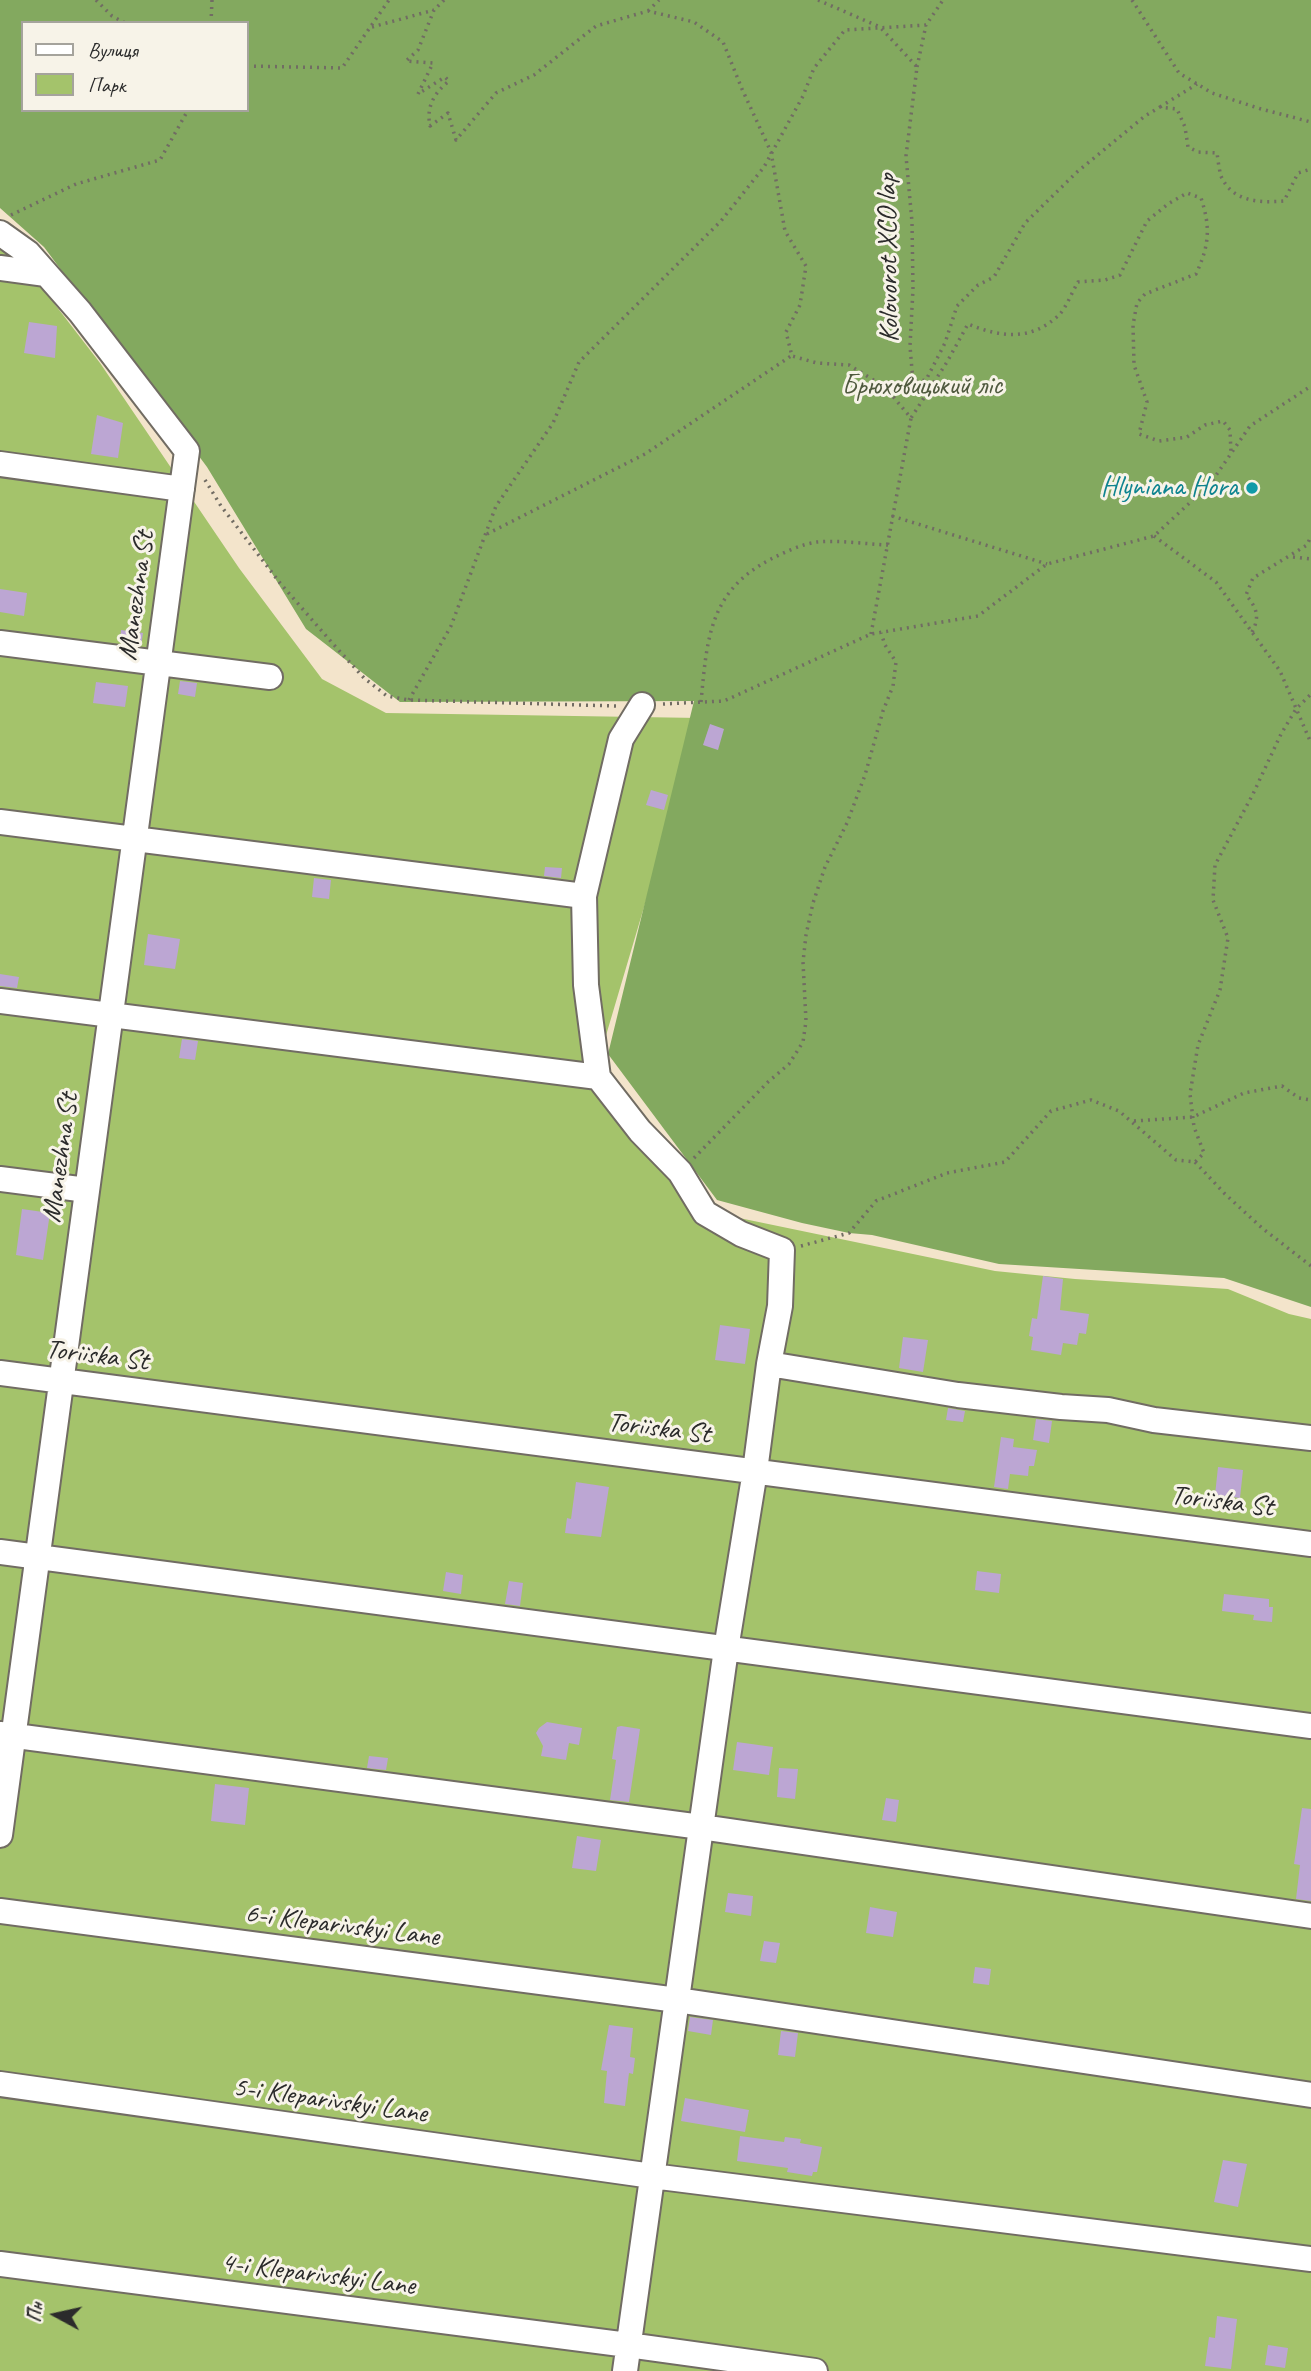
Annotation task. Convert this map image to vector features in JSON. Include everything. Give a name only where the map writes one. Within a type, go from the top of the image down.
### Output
[{"type":"street","points":[[0,233],[28,253],[79,312],[187,451]]},
{"type":"street","points":[[0,268],[46,274]]},
{"type":"street","name":"Manezhna St","points":[[0,1835],[7,1735],[38,1556],[187,451]]},
{"type":"street","points":[[0,464],[182,489]]},
{"type":"street","points":[[0,643],[270,677]]},
{"type":"street","points":[[625,2371],[726,1649],[780,1306],[782,1250],[741,1234],[705,1213],[680,1172],[640,1131],[598,1077],[586,985],[584,896],[621,739],[642,705]]},
{"type":"street","points":[[0,822],[584,896]]},
{"type":"street","points":[[0,1001],[598,1077]]},
{"type":"street","points":[[0,1179],[87,1190]]},
{"type":"street","points":[[769,1364],[958,1395],[1108,1410],[1154,1420],[1311,1438]]},
{"type":"street","name":"Toriiska St","points":[[0,1373],[1311,1544]]},
{"type":"street","points":[[0,1552],[1311,1726]]},
{"type":"street","points":[[7,1735],[701,1828],[1311,1916]]},
{"type":"street","name":"6-i Kleparivskyi Lane","points":[[0,1912],[677,2000],[1311,2095]]},
{"type":"street","name":"5-i Kleparivskyi Lane","points":[[0,2084],[652,2176],[1311,2259]]},
{"type":"street","name":"4-i Kleparivskyi Lane","points":[[0,2264],[815,2371]]},
{"type":"path","points":[[96,0],[122,21]]},
{"type":"path","points":[[211,21],[212,0]]},
{"type":"path","points":[[248,66],[342,68],[389,0]]},
{"type":"path","points":[[444,0],[435,10],[418,50],[406,61],[433,62],[418,94],[445,77],[449,81],[436,92],[428,114],[430,126],[449,113],[456,141],[496,93],[534,75],[596,26],[648,11],[659,0]]},
{"type":"path","points":[[818,0],[880,27],[917,67]]},
{"type":"path","points":[[917,67],[926,25],[943,0]]},
{"type":"path","points":[[1132,0],[1180,73],[1212,93],[1311,122]]},
{"type":"path","points":[[372,27],[435,10]]},
{"type":"path","points":[[485,535],[645,454],[792,356],[786,332],[800,305],[806,266],[785,231],[771,152],[723,42],[694,22],[648,11]]},
{"type":"path","points":[[409,700],[451,626],[496,506],[553,423],[579,362],[720,221],[764,167],[803,96],[814,68],[845,30],[926,25]]},
{"type":"path","name":"Kolovorot XCO lap","points":[[917,67],[906,156],[912,222],[913,289],[909,345],[913,382],[926,380],[945,343],[957,306],[978,285],[994,277],[1025,223],[1077,172],[1145,116],[1160,107]]},
{"type":"path","points":[[1160,107],[1197,84]]},
{"type":"path","points":[[1160,107],[1177,109],[1185,127],[1188,147],[1198,152],[1217,153],[1221,176],[1232,192],[1257,203],[1283,201],[1298,173],[1311,169]]},
{"type":"path","points":[[0,221],[76,184],[160,160],[187,112]]},
{"type":"path","points":[[871,634],[911,418],[968,324],[991,334],[1012,336],[1035,331],[1060,314],[1078,282],[1105,280],[1120,275],[1147,221],[1187,193],[1201,198],[1208,218],[1206,251],[1196,274],[1145,294],[1137,303],[1133,325],[1134,365],[1147,402],[1139,433],[1159,441],[1187,438],[1205,425],[1223,421],[1230,430],[1231,453]]},
{"type":"path","name":"Kolovorot XCO lap","points":[[792,356],[817,363],[849,365],[885,387],[911,418]]},
{"type":"path","points":[[187,451],[221,506],[280,583],[364,678],[387,695],[409,700],[592,706],[724,701],[871,634],[978,617],[1047,564],[1154,536],[1210,484],[1250,426],[1311,386]]},
{"type":"path","points":[[892,516],[1047,564]]},
{"type":"path","points":[[1154,536],[1216,582],[1280,671],[1311,743]]},
{"type":"path","points":[[1252,632],[1257,622],[1256,607],[1247,595],[1253,578],[1291,557],[1307,545],[1311,536]]},
{"type":"path","points":[[701,702],[705,657],[714,619],[728,593],[746,576],[785,552],[815,542],[888,545]]},
{"type":"path","points":[[1291,557],[1311,559]]},
{"type":"path","points":[[680,1172],[789,1064],[803,1042],[806,1021],[803,962],[813,902],[825,867],[865,775],[893,686],[896,662],[881,633]]},
{"type":"path","points":[[1195,1162],[1204,1153],[1194,1128],[1190,1094],[1198,1045],[1220,990],[1228,938],[1213,900],[1215,865],[1281,734],[1296,709],[1311,694]]},
{"type":"path","points":[[1133,1121],[1193,1117],[1244,1093],[1282,1086],[1299,1098],[1311,1100]]},
{"type":"path","points":[[782,1250],[849,1233],[876,1201],[947,1173],[1005,1162],[1051,1111],[1091,1100],[1119,1111],[1176,1160],[1195,1162],[1262,1228],[1311,1266]]},
{"type":"green space","name":"Брюховицький ліс","points":[[0,0],[1311,0],[1311,1307],[1224,1278],[999,1264],[872,1235],[802,1223],[717,1200],[608,1054],[694,701],[400,702],[306,629],[207,467],[44,247],[0,208]]},
{"type":"green space","points":[[0,247],[23,263],[100,363],[239,568],[322,679],[386,713],[700,718],[599,1059],[720,1214],[995,1271],[1228,1289],[1289,1314],[1311,1319],[1311,2371],[0,2371]]},
{"type":"building","points":[[29,322],[57,326],[55,358],[24,353]]},
{"type":"building","points":[[97,415],[123,423],[118,458],[91,454]]},
{"type":"building","points":[[0,589],[27,593],[24,616],[0,612]]},
{"type":"building","points":[[121,630],[143,633],[141,646],[120,643]]},
{"type":"building","points":[[180,681],[197,683],[195,697],[178,694]]},
{"type":"building","points":[[96,682],[128,686],[125,707],[93,703]]},
{"type":"building","points":[[710,724],[724,729],[718,750],[703,745]]},
{"type":"building","points":[[651,790],[668,795],[664,810],[646,805]]},
{"type":"building","points":[[545,867],[562,868],[561,878],[544,876]]},
{"type":"building","points":[[314,878],[331,880],[329,899],[312,897]]},
{"type":"building","points":[[148,934],[180,939],[175,969],[144,965]]},
{"type":"building","points":[[0,974],[19,977],[17,988],[0,986]]},
{"type":"building","points":[[182,1039],[198,1041],[195,1060],[179,1058]]},
{"type":"building","points":[[22,1209],[50,1213],[43,1260],[16,1255]]},
{"type":"building","points":[[1043,1276],[1063,1279],[1060,1310],[1089,1314],[1086,1334],[1079,1333],[1077,1345],[1063,1343],[1061,1355],[1031,1350],[1033,1337],[1029,1336],[1032,1318],[1037,1319]]},
{"type":"building","points":[[720,1325],[750,1329],[745,1364],[715,1360]]},
{"type":"building","points":[[903,1337],[928,1340],[923,1372],[899,1368]]},
{"type":"building","points":[[948,1408],[965,1411],[963,1422],[946,1420]]},
{"type":"building","points":[[1036,1419],[1052,1421],[1049,1443],[1033,1440]]},
{"type":"building","points":[[1001,1437],[1014,1439],[1013,1447],[1037,1450],[1034,1466],[1029,1466],[1028,1476],[1010,1474],[1008,1489],[994,1487]]},
{"type":"building","points":[[1218,1467],[1243,1470],[1240,1498],[1215,1495]]},
{"type":"building","points":[[576,1482],[609,1487],[601,1537],[565,1533],[567,1518],[571,1519]]},
{"type":"building","points":[[977,1571],[1001,1574],[999,1593],[975,1590]]},
{"type":"building","points":[[446,1572],[463,1575],[461,1594],[443,1591]]},
{"type":"building","points":[[509,1581],[523,1583],[520,1606],[505,1604]]},
{"type":"building","points":[[1224,1594],[1269,1599],[1269,1607],[1273,1607],[1272,1622],[1253,1620],[1254,1615],[1222,1611]]},
{"type":"building","points":[[547,1722],[582,1728],[579,1745],[569,1743],[566,1760],[541,1756],[543,1746],[536,1733]]},
{"type":"building","points":[[617,1727],[640,1729],[629,1802],[610,1800],[616,1760],[612,1759]]},
{"type":"building","points":[[737,1742],[773,1747],[769,1775],[733,1770]]},
{"type":"building","points":[[369,1756],[388,1758],[386,1770],[367,1768]]},
{"type":"building","points":[[779,1768],[798,1769],[795,1799],[777,1797]]},
{"type":"building","points":[[215,1784],[249,1788],[245,1825],[211,1821]]},
{"type":"building","points":[[886,1798],[899,1800],[896,1822],[882,1820]]},
{"type":"building","points":[[1302,1808],[1311,1809],[1311,1901],[1296,1899],[1300,1865],[1294,1864]]},
{"type":"building","points":[[577,1836],[601,1840],[596,1871],[572,1868]]},
{"type":"building","points":[[728,1893],[753,1896],[751,1916],[725,1912]]},
{"type":"building","points":[[870,1907],[897,1912],[893,1937],[866,1933]]},
{"type":"building","points":[[764,1941],[780,1943],[776,1963],[760,1961]]},
{"type":"building","points":[[975,1967],[991,1969],[989,1985],[973,1983]]},
{"type":"building","points":[[690,2017],[713,2020],[711,2035],[688,2031]]},
{"type":"building","points":[[609,2025],[633,2028],[630,2057],[635,2058],[633,2074],[629,2073],[625,2106],[604,2103],[607,2071],[601,2070]]},
{"type":"building","points":[[781,2031],[798,2033],[795,2057],[778,2055]]},
{"type":"building","points":[[685,2098],[749,2110],[745,2132],[681,2121]]},
{"type":"building","points":[[740,2136],[784,2142],[785,2137],[801,2139],[800,2143],[822,2147],[817,2172],[813,2172],[812,2176],[787,2172],[788,2168],[737,2161]]},
{"type":"building","points":[[1223,2160],[1247,2164],[1238,2207],[1214,2202]]},
{"type":"building","points":[[1217,2316],[1237,2319],[1231,2369],[1205,2366],[1209,2337],[1215,2338]]},
{"type":"building","points":[[1268,2345],[1288,2348],[1285,2368],[1265,2365]]},
{"type":"place","name":"Hlyniana Hora","points":[[1252,488]]}]
